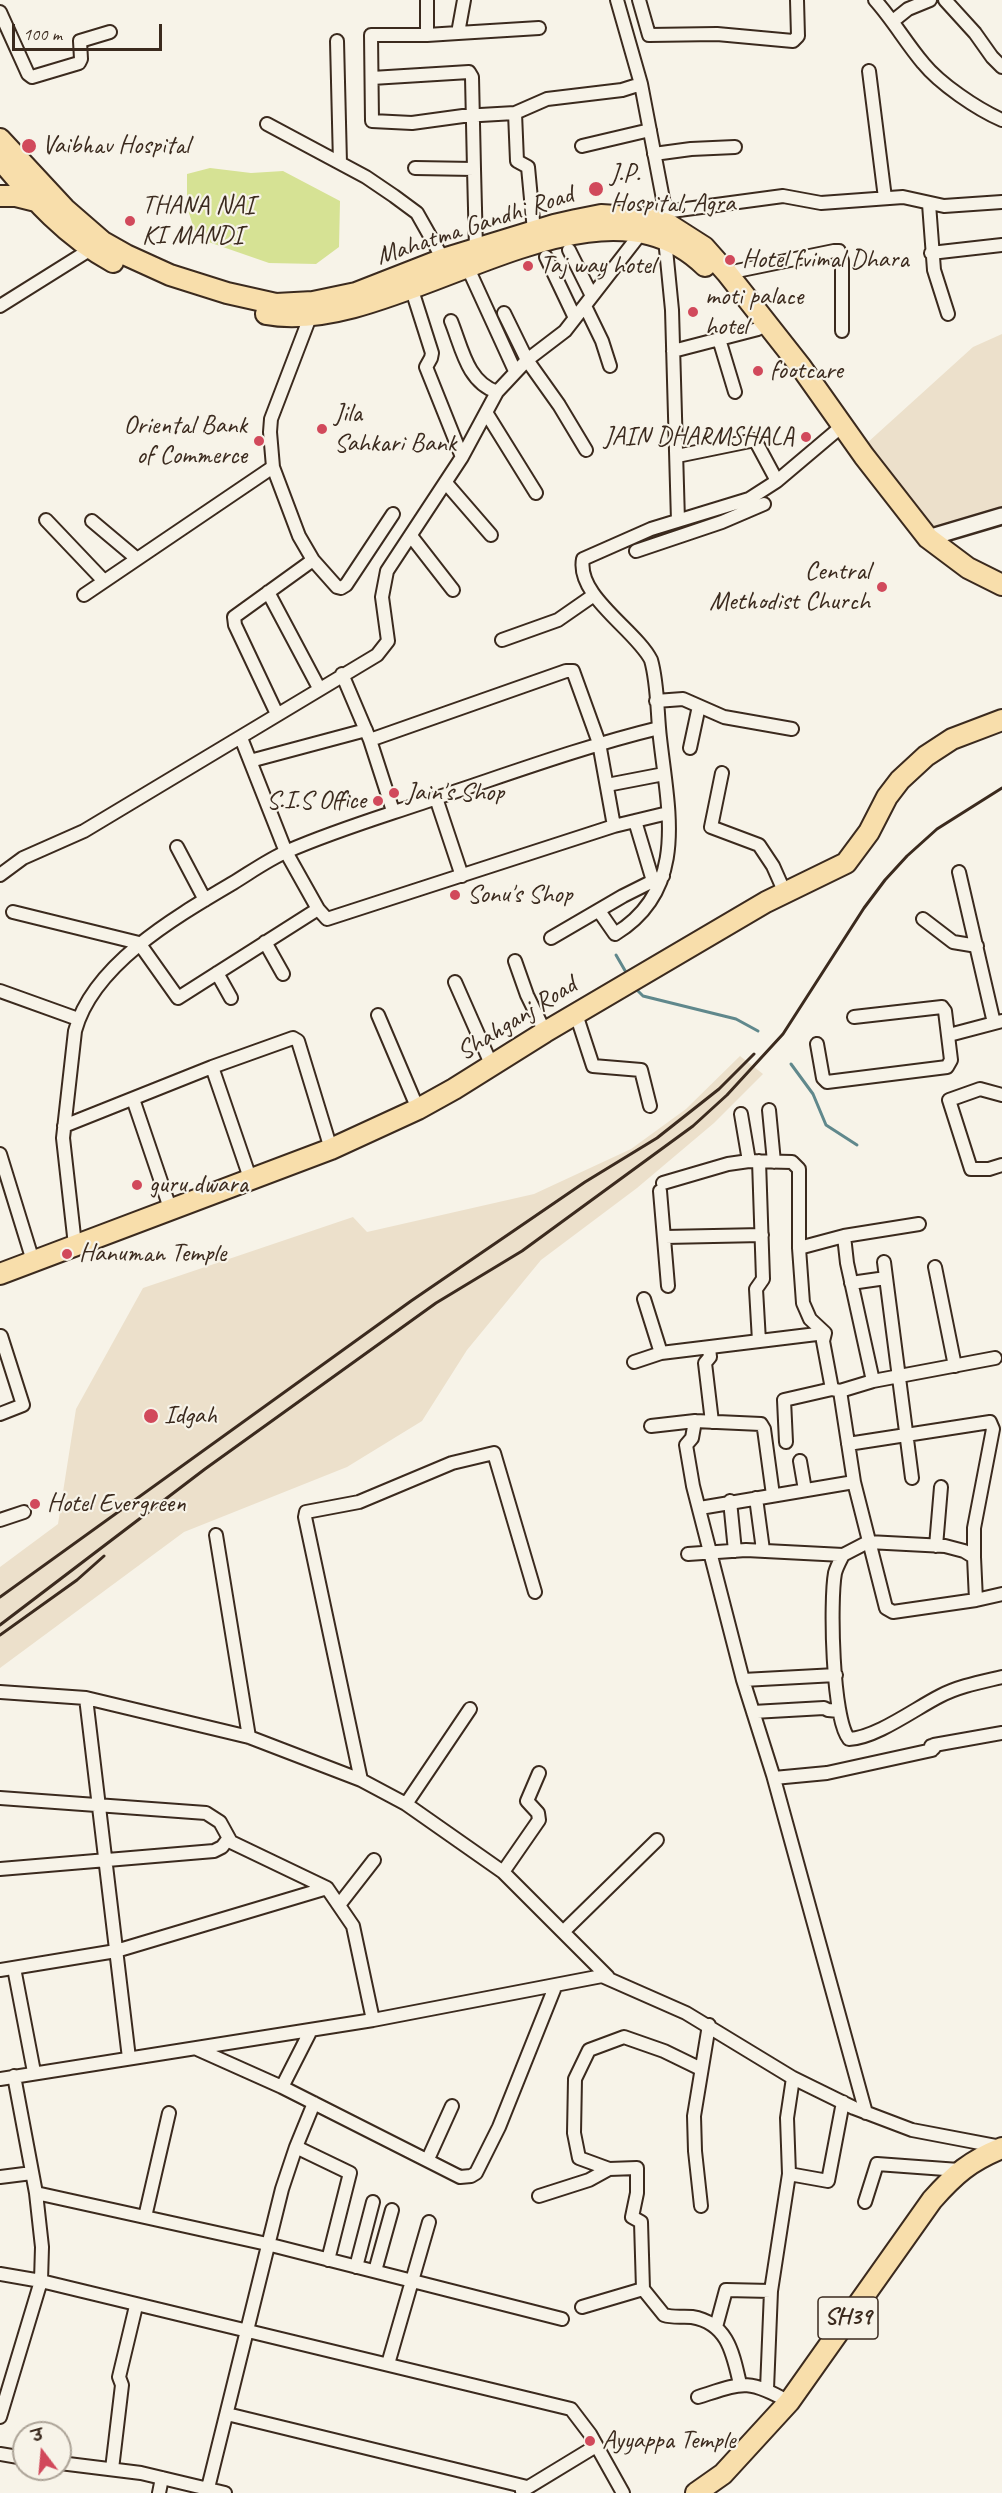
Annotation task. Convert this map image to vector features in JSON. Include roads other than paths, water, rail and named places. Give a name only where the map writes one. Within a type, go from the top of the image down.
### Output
[{"type":"main road","name":"Mahatma Gandhi Road","points":[[0,140],[65,209],[103,242],[170,275],[227,293],[276,304],[313,302],[356,293],[476,248],[601,215],[647,218],[666,225],[704,247],[727,273],[801,367],[864,456],[928,537],[968,567],[1002,585]]},
{"type":"main road","name":"Mahatma Gandhi Road","points":[[0,159],[36,201],[77,240],[91,249],[133,272],[175,289],[247,311],[280,317],[310,317],[350,309],[533,244],[586,232],[641,233],[666,225]]},
{"type":"main road","points":[[0,196],[16,196],[36,201]]},
{"type":"main road","name":"Mahatma Gandhi Road","points":[[666,225],[729,291],[921,546],[952,569],[1002,597]]},
{"type":"main road","name":"Shahganj Road","points":[[0,1274],[331,1149],[418,1109],[638,976],[785,893],[846,863],[869,832],[887,797],[900,780],[926,756],[952,740],[1002,720]]},
{"type":"main road","name":"SH39","points":[[696,2493],[723,2474],[789,2402],[932,2200],[960,2170],[978,2158],[1002,2148]]},
{"type":"street","points":[[427,0],[427,35]]},
{"type":"street","points":[[458,33],[464,0]]},
{"type":"street","points":[[617,0],[640,84],[666,225],[673,351],[678,521]]},
{"type":"street","points":[[639,0],[649,35]]},
{"type":"street","points":[[628,39],[649,35],[717,34],[793,41],[798,36],[797,0]]},
{"type":"street","points":[[875,0],[924,65],[973,103],[1002,120]]},
{"type":"street","points":[[893,21],[908,9],[930,0]]},
{"type":"street","points":[[945,0],[1002,68]]},
{"type":"street","points":[[0,12],[28,74],[32,77],[79,63],[81,59],[80,41],[110,32]]},
{"type":"street","points":[[539,28],[427,35],[373,33],[371,37],[371,118],[374,122],[412,123],[515,113],[547,99],[622,90],[640,84]]},
{"type":"street","points":[[337,41],[340,163]]},
{"type":"street","points":[[372,78],[466,70],[472,77],[476,248]]},
{"type":"street","points":[[869,71],[885,198]]},
{"type":"street","points":[[515,113],[517,161],[528,168],[534,231]]},
{"type":"street","points":[[267,124],[366,177],[417,213],[443,259]]},
{"type":"street","points":[[582,146],[650,130]]},
{"type":"street","points":[[654,154],[735,147]]},
{"type":"street","points":[[415,168],[474,169]]},
{"type":"street","points":[[666,225],[774,196],[820,203],[885,198],[916,199],[944,206],[1002,202]]},
{"type":"street","points":[[929,204],[931,253],[948,314]]},
{"type":"street","points":[[0,875],[23,858],[84,831],[241,738],[319,688],[377,655],[386,646],[388,641],[382,597],[387,571],[462,457],[497,392],[527,360],[558,338],[641,233]]},
{"type":"street","points":[[931,253],[1002,245]]},
{"type":"street","points":[[0,306],[91,249]]},
{"type":"street","points":[[569,250],[609,366]]},
{"type":"street","points":[[727,273],[838,251],[843,261],[842,331]]},
{"type":"street","points":[[546,257],[575,318]]},
{"type":"street","points":[[467,266],[515,371]]},
{"type":"street","points":[[411,287],[432,356],[426,367],[462,457]]},
{"type":"street","points":[[504,313],[527,360],[559,405],[586,450]]},
{"type":"street","points":[[310,317],[271,419],[270,432],[273,467],[299,536],[314,560],[337,587],[344,587],[393,514]]},
{"type":"street","points":[[452,321],[478,382],[485,388],[497,392]]},
{"type":"street","points":[[673,351],[758,329]]},
{"type":"street","points":[[719,339],[735,392]]},
{"type":"street","points":[[487,414],[536,493]]},
{"type":"street","points":[[636,551],[749,499],[777,481],[835,432]]},
{"type":"street","points":[[677,456],[755,440],[777,481]]},
{"type":"street","points":[[84,595],[273,467]]},
{"type":"street","points":[[446,483],[491,535]]},
{"type":"street","points":[[599,911],[612,932],[616,933],[643,912],[656,893],[658,879],[668,856],[668,813],[653,666],[647,653],[594,595],[583,568],[584,558],[651,529],[678,521],[706,520],[764,504]]},
{"type":"street","points":[[928,537],[1002,516]]},
{"type":"street","points":[[46,520],[104,581]]},
{"type":"street","points":[[92,521],[136,558]]},
{"type":"street","points":[[411,536],[453,590]]},
{"type":"street","points":[[277,714],[233,619],[235,615],[314,560]]},
{"type":"street","points":[[268,592],[319,688]]},
{"type":"street","points":[[502,640],[558,620],[594,595]]},
{"type":"street","points":[[250,761],[368,735],[569,670],[575,674],[599,743],[614,826]]},
{"type":"street","points":[[342,674],[368,735],[393,811]]},
{"type":"street","points":[[656,701],[680,699],[723,717],[792,729]]},
{"type":"street","points":[[690,748],[699,706]]},
{"type":"street","points":[[75,1245],[63,1138],[72,1046],[78,1020],[100,984],[139,943],[205,900],[286,852],[393,811],[599,743],[658,728]]},
{"type":"street","points":[[241,738],[286,852],[318,909],[324,917],[329,919],[614,826],[668,813]]},
{"type":"street","points":[[722,773],[711,827],[759,844],[773,866],[785,893]]},
{"type":"street","points":[[607,785],[664,774]]},
{"type":"street","points":[[436,798],[462,876]]},
{"type":"street","points":[[635,821],[658,879]]},
{"type":"street","points":[[177,847],[205,900]]},
{"type":"street","points":[[949,1035],[998,1022],[959,872]]},
{"type":"street","points":[[551,938],[623,896],[658,879]]},
{"type":"street","points":[[13,912],[139,943],[176,997],[180,997],[318,909]]},
{"type":"street","points":[[923,919],[952,942],[977,946]]},
{"type":"street","points":[[265,942],[283,974]]},
{"type":"street","points":[[515,961],[527,995],[545,1032]]},
{"type":"street","points":[[217,973],[231,998]]},
{"type":"street","points":[[455,982],[492,1066]]},
{"type":"street","points":[[0,991],[78,1020]]},
{"type":"street","points":[[818,1044],[823,1078],[830,1082],[947,1067],[951,1060],[945,1011],[942,1008],[854,1017]]},
{"type":"street","points":[[576,1014],[593,1066],[641,1070],[650,1106]]},
{"type":"street","points":[[378,1015],[418,1109]]},
{"type":"street","points":[[64,1126],[290,1038],[296,1039],[331,1149]]},
{"type":"street","points":[[212,1067],[250,1178]]},
{"type":"street","points":[[1002,1095],[980,1089],[949,1100],[971,1169],[989,1169],[1002,1165]]},
{"type":"street","points":[[133,1099],[170,1208]]},
{"type":"street","points":[[769,1110],[774,1162]]},
{"type":"street","points":[[741,1114],[754,1161],[762,1235],[763,1279],[756,1289],[759,1341]]},
{"type":"street","points":[[0,1154],[33,1261]]},
{"type":"street","points":[[668,1286],[662,1187],[728,1164],[754,1161],[792,1162],[799,1169],[799,1248],[805,1310],[810,1319],[825,1333]]},
{"type":"street","points":[[799,1248],[844,1236],[920,1224]]},
{"type":"street","points":[[665,1237],[762,1235]]},
{"type":"street","points":[[844,1236],[851,1283],[873,1381]]},
{"type":"street","points":[[884,1262],[912,1478]]},
{"type":"street","points":[[935,1267],[955,1366]]},
{"type":"street","points":[[851,1283],[886,1278]]},
{"type":"street","points":[[644,1299],[661,1353]]},
{"type":"street","points":[[634,1362],[661,1353],[825,1333]]},
{"type":"street","points":[[825,1333],[824,1341],[848,1444],[854,1482],[888,1611],[976,1600],[1002,1594]]},
{"type":"street","points":[[0,1414],[18,1409],[22,1405],[1,1336]]},
{"type":"street","points":[[709,1348],[710,1357],[705,1363],[712,1422]]},
{"type":"street","points":[[786,1442],[784,1400],[995,1358]]},
{"type":"street","points":[[695,1421],[692,1438],[686,1445],[690,1473],[743,1680],[774,1778],[866,2113]]},
{"type":"street","points":[[651,1426],[695,1421],[763,1426],[773,1495]]},
{"type":"street","points":[[848,1444],[986,1421],[991,1424],[993,1429],[974,1528],[976,1600]]},
{"type":"street","points":[[361,1780],[305,1517],[306,1512],[359,1502],[452,1463],[494,1453],[535,1592]]},
{"type":"street","points":[[800,1461],[805,1490]]},
{"type":"street","points":[[700,1508],[854,1482]]},
{"type":"street","points":[[936,1546],[940,1487]]},
{"type":"street","points":[[756,1497],[763,1550]]},
{"type":"street","points":[[730,1502],[735,1551]]},
{"type":"street","points":[[0,1520],[24,1512]]},
{"type":"street","points":[[216,1535],[249,1737]]},
{"type":"street","points":[[688,1554],[763,1550],[843,1556],[868,1542],[936,1546],[964,1551],[974,1557]]},
{"type":"street","points":[[843,1556],[835,1573],[833,1596],[839,1711],[846,1737],[851,1739],[908,1715],[946,1693],[1002,1677]]},
{"type":"street","points":[[743,1680],[836,1675]]},
{"type":"street","points":[[0,1692],[86,1698],[249,1737],[361,1780],[406,1804],[502,1872],[608,1977],[709,2025],[793,2078],[866,2113],[912,2130],[1002,2148]]},
{"type":"street","points":[[86,1698],[129,2058]]},
{"type":"street","points":[[753,1712],[824,1708],[839,1711]]},
{"type":"street","points":[[406,1804],[470,1709]]},
{"type":"street","points":[[774,1778],[827,1773],[932,1750],[931,1746],[934,1748],[934,1745],[1002,1732]]},
{"type":"street","points":[[502,1872],[539,1820],[538,1813],[527,1801],[539,1773]]},
{"type":"street","points":[[0,1798],[98,1807],[202,1812],[216,1818],[228,1839],[327,1888],[353,1926],[374,2020]]},
{"type":"street","points":[[0,1869],[214,1851],[222,1848],[228,1839]]},
{"type":"street","points":[[564,1932],[657,1840]]},
{"type":"street","points":[[339,1905],[374,1860]]},
{"type":"street","points":[[0,1970],[116,1951],[327,1888]]},
{"type":"street","points":[[14,1968],[34,2072]]},
{"type":"street","points":[[0,2079],[374,2020],[608,1977]]},
{"type":"street","points":[[197,2049],[282,2087],[460,2177],[467,2177],[476,2173],[499,2127],[555,1987]]},
{"type":"street","points":[[701,2206],[694,2116],[709,2025]]},
{"type":"street","points":[[282,2087],[311,2030]]},
{"type":"street","points":[[701,2069],[664,2051],[624,2037],[589,2050],[575,2079],[576,2154],[582,2160],[609,2169],[638,2168],[637,2193],[632,2217],[641,2222],[643,2289],[664,2315],[691,2317],[716,2327],[731,2345],[740,2384]]},
{"type":"street","points":[[0,2417],[41,2281],[42,2247],[36,2193],[14,2076]]},
{"type":"street","points":[[767,2389],[771,2291],[789,2174],[786,2122],[793,2078]]},
{"type":"street","points":[[789,2174],[828,2181],[843,2102]]},
{"type":"street","points":[[208,2488],[267,2244],[296,2147],[314,2103]]},
{"type":"street","points":[[428,2159],[452,2106]]},
{"type":"street","points":[[145,2217],[169,2113]]},
{"type":"street","points":[[296,2147],[350,2173],[328,2260]]},
{"type":"street","points":[[865,2202],[877,2164],[960,2170]]},
{"type":"street","points":[[539,2196],[589,2180],[609,2169]]},
{"type":"street","points":[[0,2177],[32,2173]]},
{"type":"street","points":[[36,2193],[267,2244],[562,2319]]},
{"type":"street","points":[[356,2267],[373,2202]]},
{"type":"street","points":[[375,2271],[392,2210]]},
{"type":"street","points":[[388,2364],[429,2222]]},
{"type":"street","points":[[0,2274],[41,2281],[136,2306],[571,2409],[576,2413],[623,2493]]},
{"type":"street","points":[[582,2307],[643,2289]]},
{"type":"street","points":[[716,2327],[726,2290],[771,2291]]},
{"type":"street","points":[[112,2469],[122,2385],[119,2377],[136,2306]]},
{"type":"street","points":[[698,2397],[740,2384],[767,2389],[789,2402]]},
{"type":"street","points":[[227,2414],[523,2490],[596,2446]]},
{"type":"street","points":[[72,2464],[162,2478],[225,2493]]},
{"type":"street","points":[[159,2493],[162,2478]]},
{"type":"waterway","points":[[616,955],[627,974]]},
{"type":"waterway","points":[[635,988],[643,996],[736,1019],[758,1031]]},
{"type":"waterway","points":[[791,1064],[813,1094],[826,1125],[857,1145]]},
{"type":"railway","points":[[0,1625],[205,1469],[436,1303],[522,1251],[693,1126],[727,1095],[783,1034],[864,908],[885,880],[937,829],[1002,788]]},
{"type":"railway","points":[[0,1597],[411,1301],[585,1182],[657,1138],[719,1089],[754,1054]]},
{"type":"railway","points":[[0,1635],[77,1580],[104,1556]]},
{"type":"place","name":"Vaibhav Hospital","points":[[29,146]]},
{"type":"place","name":"J.P. Hospital, Agra","points":[[596,189]]},
{"type":"place","name":"THANA NAI KI MANDI","points":[[130,221]]},
{"type":"place","name":"Hotel fvimal Dhara","points":[[730,260]]},
{"type":"place","name":"Taj way hotel","points":[[528,266]]},
{"type":"place","name":"moti palace hotel","points":[[693,312]]},
{"type":"place","name":"footcare","points":[[758,371]]},
{"type":"place","name":"Jila Sahkari Bank","points":[[322,429]]},
{"type":"place","name":"JAIN DHARMSHALA","points":[[806,437]]},
{"type":"place","name":"Oriental Bank of Commerce","points":[[259,441]]},
{"type":"place","name":"Central Methodist Church","points":[[882,587]]},
{"type":"place","name":"Jain's Shop","points":[[394,793]]},
{"type":"place","name":"S.I.S Office","points":[[378,801]]},
{"type":"place","name":"Sonu's Shop","points":[[455,895]]},
{"type":"place","name":"guru dwara","points":[[137,1185]]},
{"type":"place","name":"Hanuman Temple","points":[[67,1254]]},
{"type":"place","name":"Idgah","points":[[151,1416]]},
{"type":"place","name":"Hotel Evergreen","points":[[35,1504]]},
{"type":"place","name":"Ayyappa Temple","points":[[590,2441]]}]
